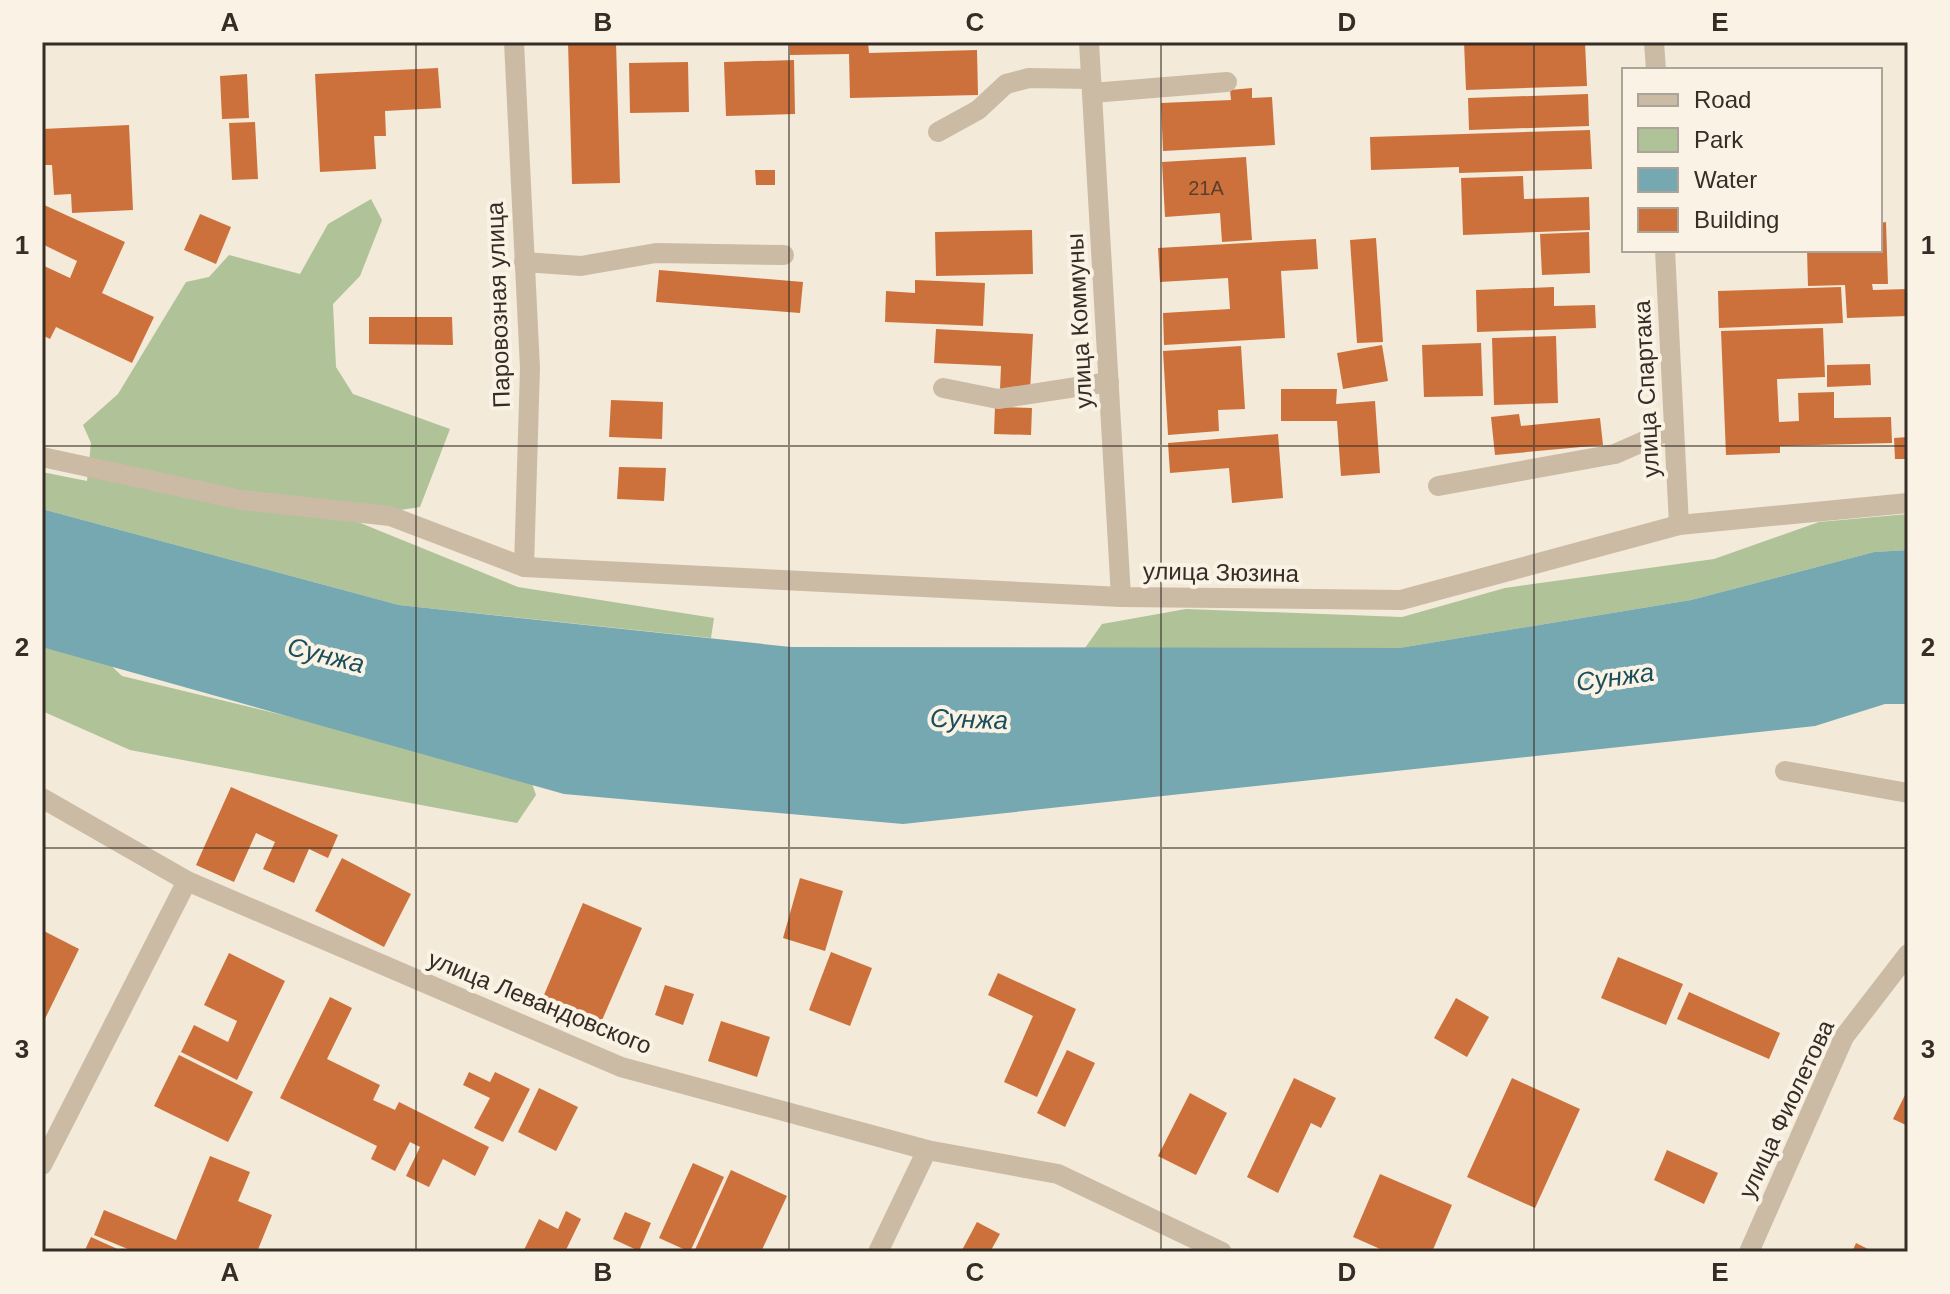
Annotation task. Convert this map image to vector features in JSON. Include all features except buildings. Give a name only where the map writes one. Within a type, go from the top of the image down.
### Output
[{"type":"street","name":"Паровозная улица","points":[[514,42],[530,368],[524,567]]},
{"type":"street","name":"улица Коммуны","points":[[1089,42],[1121,597]]},
{"type":"street","points":[[1654,42],[1656,68]]},
{"type":"street","points":[[938,132],[978,110],[1006,84],[1029,78],[1091,86],[1227,82]]},
{"type":"street","name":"улица Спартака","points":[[1665,252],[1679,525]]},
{"type":"street","points":[[524,262],[581,266],[656,253],[784,255]]},
{"type":"street","points":[[943,388],[998,399],[1109,382]]},
{"type":"street","points":[[1438,486],[1615,454],[1674,428]]},
{"type":"street","name":"улица Зюзина","points":[[42,457],[242,500],[390,516],[524,567],[1121,597],[1401,600],[1679,525],[1908,503]]},
{"type":"street","points":[[1785,771],[1908,793]]},
{"type":"street","name":"улица Левандовского","points":[[42,798],[187,881],[621,1067],[927,1150],[1058,1174],[1222,1252]]},
{"type":"street","points":[[42,1165],[187,881]]},
{"type":"street","name":"улица Фиолетова","points":[[1749,1252],[1844,1037],[1908,954]]},
{"type":"street","points":[[878,1252],[927,1150]]},
{"type":"green space","points":[[371,199],[382,220],[360,276],[333,304],[336,367],[353,394],[450,429],[420,507],[348,518],[518,587],[714,618],[711,638],[399,605],[42,509],[42,472],[87,481],[91,443],[83,425],[118,394],[186,282],[209,277],[229,255],[300,274],[328,224]]},
{"type":"green space","points":[[1908,514],[1908,550],[1874,552],[1691,600],[1399,648],[1085,648],[1102,624],[1186,609],[1402,617],[1505,588],[1714,559],[1819,522]]},
{"type":"green space","points":[[42,643],[101,656],[122,676],[529,775],[536,795],[517,823],[130,750],[42,711]]},
{"type":"water","name":"Сунжа","points":[[42,509],[399,605],[791,647],[1399,648],[1691,600],[1874,552],[1908,550],[1908,704],[1885,704],[1815,726],[903,824],[564,794],[42,647]]}]
